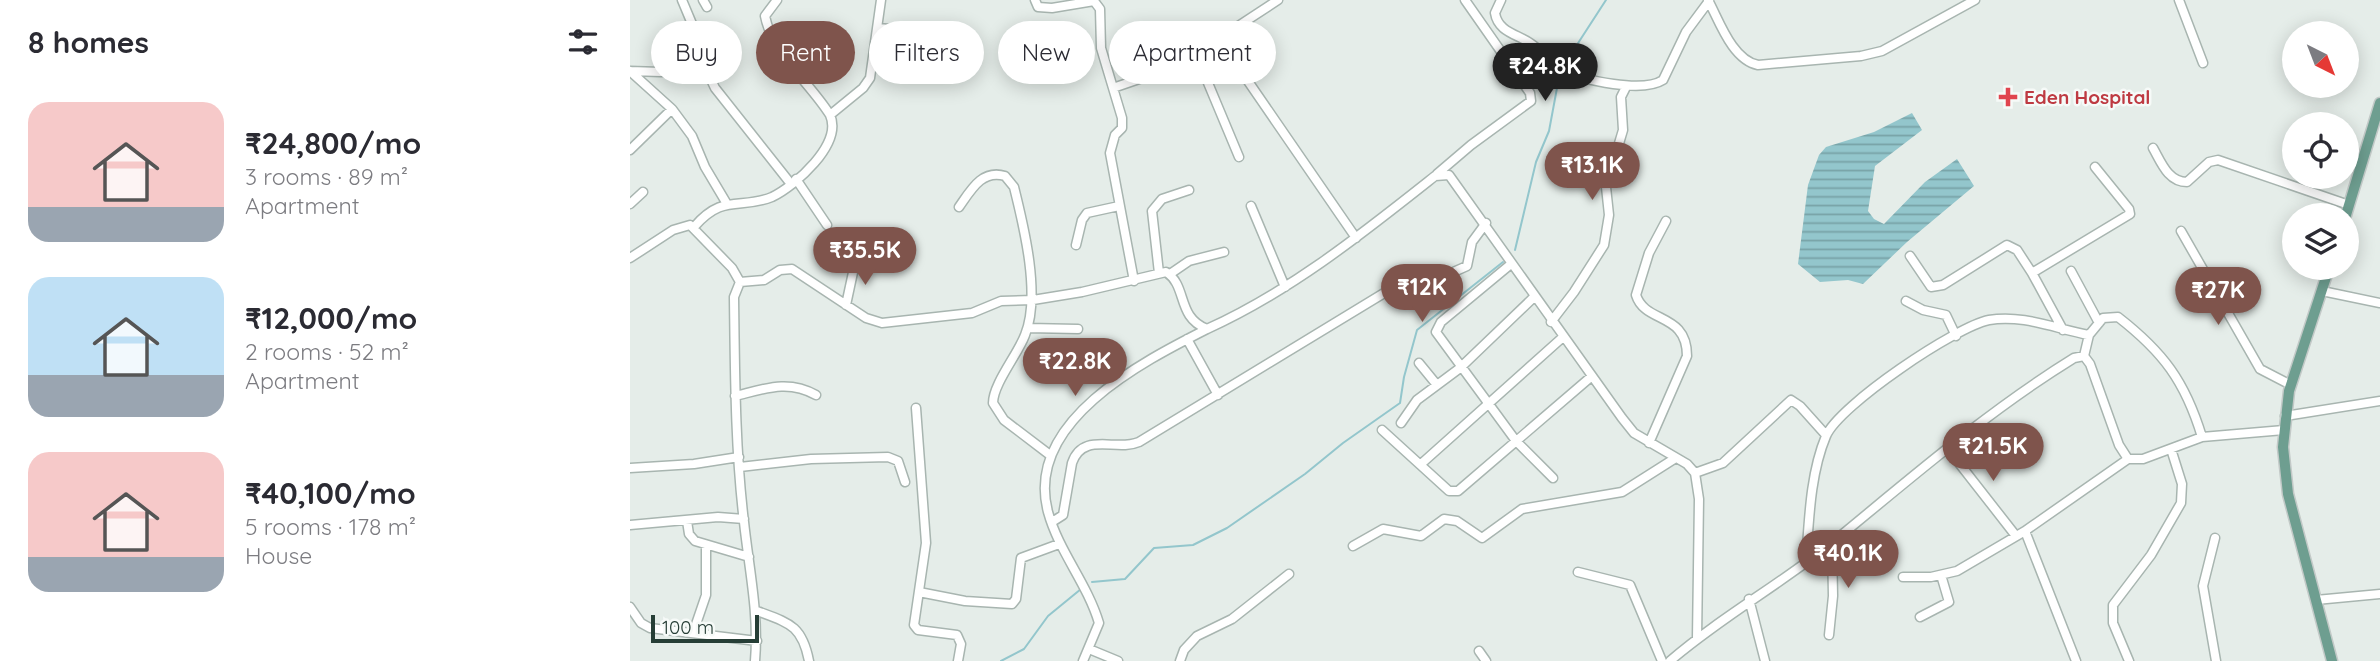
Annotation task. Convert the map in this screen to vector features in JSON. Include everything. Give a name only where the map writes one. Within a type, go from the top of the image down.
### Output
[{"type":"main road","points":[[2349,203],[2380,103]]},
{"type":"main road","points":[[2325,280],[2291,385],[2284,430],[2285,480],[2332,661]]},
{"type":"street","points":[[682,0],[691,21]]},
{"type":"street","points":[[694,227],[703,216],[727,204],[766,198],[793,182],[831,141],[833,126],[830,115],[778,44],[767,24],[765,16],[777,0]]},
{"type":"street","points":[[879,21],[881,0]]},
{"type":"street","points":[[1035,0],[1036,5],[1044,8],[1088,0],[1097,4],[1098,35],[1123,125],[1110,146],[1134,281]]},
{"type":"street","points":[[1246,21],[1278,0]]},
{"type":"street","points":[[1083,661],[1099,623],[1090,594],[1059,544],[1045,491],[1050,456],[1061,433],[1095,398],[1188,339],[1241,314],[1286,287],[1356,238],[1471,145],[1531,102],[1530,93],[1465,0]]},
{"type":"street","points":[[1501,0],[1495,13],[1501,27],[1529,42],[1565,70],[1626,87],[1650,85],[1663,80],[1686,32],[1708,0],[1732,45],[1746,60],[1758,65],[1861,56],[1882,51],[1975,0]]},
{"type":"street","points":[[2179,0],[2203,63]]},
{"type":"street","points":[[630,71],[651,72]]},
{"type":"street","points":[[630,71],[671,109],[694,140],[705,167],[727,204]]},
{"type":"street","points":[[830,115],[863,88],[869,79]]},
{"type":"street","points":[[713,84],[827,225]]},
{"type":"street","points":[[1113,88],[1125,84]]},
{"type":"street","points":[[1208,84],[1239,158]]},
{"type":"street","points":[[1250,84],[1356,238]]},
{"type":"street","points":[[1551,321],[1574,292],[1604,245],[1609,215],[1606,187],[1623,130],[1621,97],[1626,87]]},
{"type":"street","points":[[630,150],[671,109]]},
{"type":"street","points":[[2152,148],[2170,176],[2178,182],[2187,182],[2209,162],[2218,160],[2329,203]]},
{"type":"street","points":[[2032,273],[2130,214],[2129,209],[2095,167]]},
{"type":"street","points":[[959,207],[984,177],[1000,174],[1012,182],[1033,300],[1028,328],[996,390],[993,402],[1004,420],[1050,456]]},
{"type":"street","points":[[1435,176],[1449,175],[1486,223],[1551,321],[1634,433],[1687,464],[1695,472],[1699,499],[1697,639]]},
{"type":"street","points":[[1159,273],[1152,211],[1162,200],[1189,190]]},
{"type":"street","points":[[630,204],[643,192]]},
{"type":"street","points":[[1076,245],[1082,220],[1087,213],[1119,206]]},
{"type":"street","points":[[1251,206],[1286,287]]},
{"type":"street","points":[[1649,443],[1687,356],[1687,344],[1677,327],[1644,307],[1636,295],[1649,253],[1666,221]]},
{"type":"street","points":[[1052,522],[1065,511],[1072,463],[1077,452],[1104,442],[1132,445],[1394,287],[1419,278],[1440,278],[1467,265],[1472,242],[1486,223]]},
{"type":"street","points":[[630,258],[682,226],[694,227]]},
{"type":"street","points":[[694,227],[708,247],[732,268],[740,282]]},
{"type":"street","points":[[2181,231],[2260,369],[2291,385]]},
{"type":"street","points":[[1910,256],[1931,287],[1943,285],[2007,245],[2017,250],[2063,330]]},
{"type":"street","points":[[740,282],[764,280],[780,270],[792,269],[866,317],[882,323],[927,320],[978,311],[1001,301],[1033,300],[1134,281],[1159,273],[1170,274],[1189,261],[1224,252]]},
{"type":"street","points":[[846,304],[855,263]]},
{"type":"street","points":[[1511,264],[1436,328],[1438,339],[1516,441],[1553,478]]},
{"type":"street","points":[[2071,271],[2099,323]]},
{"type":"street","points":[[1170,274],[1190,319],[1207,329]]},
{"type":"street","points":[[740,282],[734,291],[735,396],[744,519],[757,611],[755,661]]},
{"type":"street","points":[[2322,291],[2380,303]]},
{"type":"street","points":[[1401,423],[1417,400],[1460,368],[1534,297]]},
{"type":"street","points":[[1906,301],[1923,310],[1946,315],[1956,336]]},
{"type":"street","points":[[2084,356],[2089,335],[2103,318],[2118,317],[2157,351],[2185,387],[2202,437]]},
{"type":"street","points":[[1806,562],[1811,496],[1826,435],[1853,403],[1956,336],[1987,320],[2004,318],[2030,321],[2089,335]]},
{"type":"street","points":[[1028,328],[1078,329]]},
{"type":"street","points":[[1421,464],[1563,337]]},
{"type":"street","points":[[1188,339],[1218,395]]},
{"type":"street","points":[[1670,661],[1749,599],[1832,543],[1948,449],[2057,368],[2074,358],[2084,356]]},
{"type":"street","points":[[2084,356],[2090,364],[2119,445],[2128,459]]},
{"type":"street","points":[[1419,363],[1437,385]]},
{"type":"street","points":[[1382,430],[1454,492],[1464,488],[1592,376]]},
{"type":"street","points":[[735,396],[784,385],[800,387],[816,395]]},
{"type":"street","points":[[1695,472],[1723,463],[1791,400],[1800,406],[1826,435]]},
{"type":"street","points":[[2285,415],[2380,401]]},
{"type":"street","points":[[916,408],[926,543],[925,593],[915,627],[957,635],[961,644],[958,661]]},
{"type":"street","points":[[1903,577],[1941,575],[1956,571],[2025,531],[2128,459],[2143,459],[2202,437],[2284,430]]},
{"type":"street","points":[[1948,449],[2016,536]]},
{"type":"street","points":[[2129,661],[2113,624],[2113,605],[2151,555],[2181,503],[2182,484],[2171,449]]},
{"type":"street","points":[[630,468],[694,464],[739,457]]},
{"type":"street","points":[[740,467],[811,459],[888,457],[898,461],[905,482]]},
{"type":"street","points":[[1353,546],[1383,529],[1421,536],[1444,519],[1457,521],[1482,538],[1522,509],[1622,492],[1674,458]]},
{"type":"street","points":[[630,525],[718,517],[744,519]]},
{"type":"street","points":[[687,521],[691,538],[749,557]]},
{"type":"street","points":[[2025,531],[2076,661]]},
{"type":"street","points":[[2216,538],[2203,586],[2216,661]]},
{"type":"street","points":[[1829,635],[1833,596],[1832,543]]},
{"type":"street","points":[[925,593],[1012,604],[1016,599],[1021,558],[1059,544]]},
{"type":"street","points":[[693,633],[706,595],[706,545]]},
{"type":"street","points":[[1578,572],[1630,585],[1662,661]]},
{"type":"street","points":[[1180,661],[1184,650],[1198,636],[1232,619],[1289,574]]},
{"type":"street","points":[[1920,617],[1949,602],[1941,575]]},
{"type":"street","points":[[2316,600],[2380,594]]},
{"type":"street","points":[[1749,599],[1765,661]]},
{"type":"street","points":[[630,607],[646,627],[757,641]]},
{"type":"street","points":[[757,611],[798,631],[803,637],[809,661]]},
{"type":"street","points":[[1089,649],[1118,661]]},
{"type":"street","points":[[1479,651],[1486,661]]},
{"type":"water","points":[[1912,113],[1922,130],[1875,166],[1868,211],[1874,219],[1884,224],[1925,182],[1957,159],[1974,186],[1907,242],[1863,284],[1848,280],[1820,282],[1798,264],[1808,185],[1819,155],[1826,147],[1874,132]]},
{"type":"waterway","points":[[1567,69],[1571,54],[1606,0]]},
{"type":"waterway","points":[[1515,250],[1536,162],[1549,131],[1557,88],[1564,74]]},
{"type":"waterway","points":[[1092,582],[1125,579],[1154,548],[1193,545],[1227,528],[1400,403],[1417,330],[1503,262]]},
{"type":"waterway","points":[[1001,661],[1024,649],[1048,616],[1081,589]]},
{"type":"place","name":"Eden Hospital","points":[[2008,97]]}]
